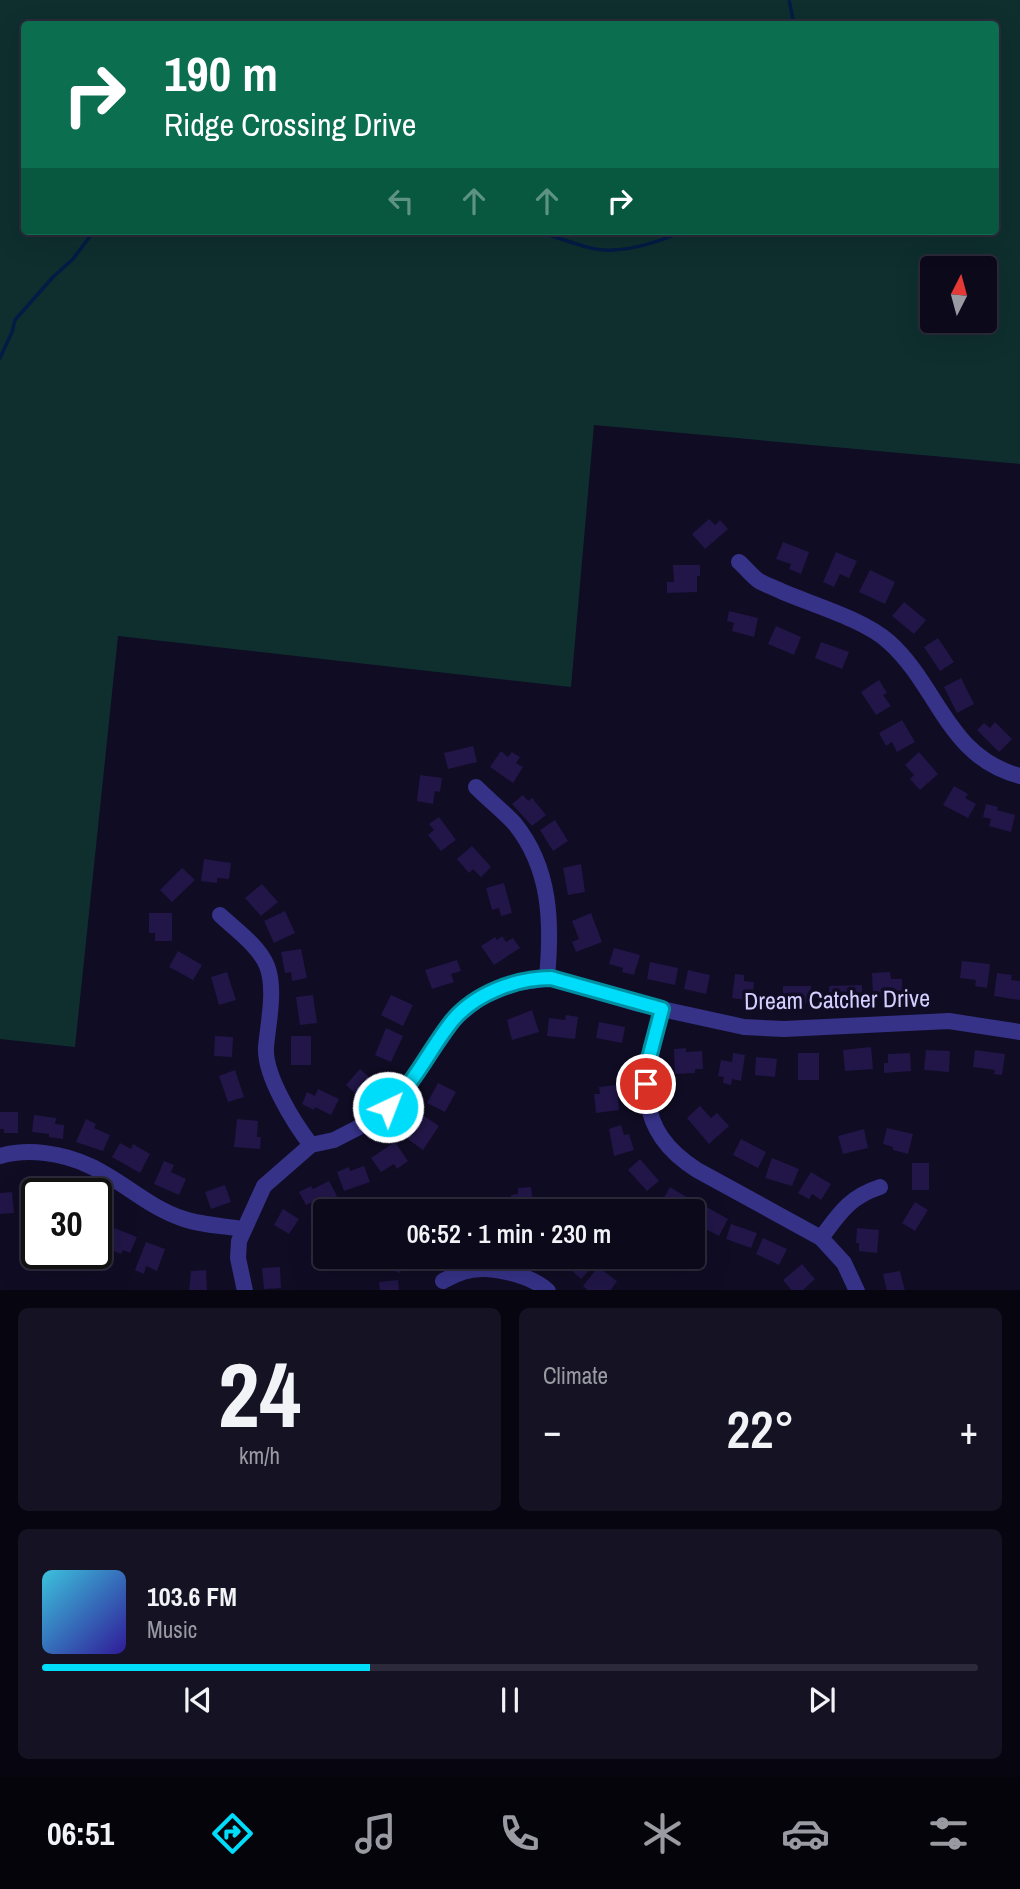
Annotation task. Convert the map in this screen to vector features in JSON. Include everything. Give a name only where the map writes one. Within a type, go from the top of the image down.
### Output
[{"type":"street","points":[[739,562],[759,581],[851,620],[887,639],[905,658],[961,741],[1004,772],[1020,776]]},
{"type":"street","points":[[476,787],[515,825],[539,863],[548,893],[547,978]]},
{"type":"street","points":[[219,915],[249,943],[268,968],[271,1002],[267,1063],[276,1085],[311,1144]]},
{"type":"street","name":"Dream Catcher Drive","points":[[245,1290],[238,1258],[243,1229],[264,1186],[311,1144],[334,1140],[371,1121],[404,1092],[455,1018],[481,997],[516,983],[547,978],[725,1024],[764,1028],[926,1021],[976,1024],[1020,1032]]},
{"type":"street","points":[[662,1009],[648,1062],[646,1084],[651,1114],[660,1135],[687,1164],[821,1238],[844,1263],[857,1290]]},
{"type":"street","points":[[0,1156],[14,1152],[38,1152],[64,1157],[90,1166],[146,1202],[184,1219],[243,1229]]},
{"type":"street","points":[[821,1238],[851,1200],[880,1187]]},
{"type":"street","points":[[443,1281],[465,1271],[497,1271],[529,1279],[548,1290]]},
{"type":"green space","points":[[0,0],[1020,0],[1020,464],[594,425],[571,687],[118,636],[75,1047],[0,1039]]},
{"type":"building","points":[[709,519],[715,525],[720,520],[728,529],[705,549],[692,534]]},
{"type":"building","points":[[783,542],[809,552],[801,574],[789,569],[791,564],[776,559]]},
{"type":"building","points":[[836,552],[857,561],[849,578],[840,574],[834,587],[823,582]]},
{"type":"building","points":[[673,565],[700,565],[697,592],[667,593],[667,582],[674,582]]},
{"type":"building","points":[[870,570],[895,582],[885,604],[859,592]]},
{"type":"building","points":[[904,602],[926,620],[914,634],[892,616]]},
{"type":"building","points":[[729,611],[758,618],[754,637],[732,631],[734,623],[727,621]]},
{"type":"building","points":[[776,626],[801,637],[794,655],[768,644]]},
{"type":"building","points":[[938,638],[954,662],[940,671],[924,647]]},
{"type":"building","points":[[821,642],[849,652],[842,669],[815,658]]},
{"type":"building","points":[[961,678],[974,704],[957,713],[944,687]]},
{"type":"building","points":[[879,680],[887,693],[883,695],[891,706],[876,715],[861,692]]},
{"type":"building","points":[[902,720],[915,742],[897,752],[892,742],[886,746],[879,733]]},
{"type":"building","points":[[995,722],[1012,739],[999,752],[977,730],[984,723],[990,728]]},
{"type":"building","points":[[473,746],[477,762],[448,769],[444,753]]},
{"type":"building","points":[[501,751],[508,757],[512,752],[520,757],[516,763],[523,767],[513,783],[490,767]]},
{"type":"building","points":[[919,752],[938,774],[920,790],[910,779],[914,775],[905,765]]},
{"type":"building","points":[[420,775],[442,778],[440,792],[435,791],[433,804],[417,801]]},
{"type":"building","points":[[954,786],[968,794],[965,798],[976,804],[968,818],[943,805]]},
{"type":"building","points":[[523,795],[528,801],[532,798],[546,815],[532,826],[512,804]]},
{"type":"building","points":[[986,804],[1015,815],[1011,832],[989,826],[991,819],[983,817]]},
{"type":"building","points":[[439,817],[456,840],[441,851],[428,835],[434,830],[429,824]]},
{"type":"building","points":[[555,820],[568,841],[553,851],[540,830]]},
{"type":"building","points":[[472,846],[491,867],[481,877],[473,869],[469,873],[457,859]]},
{"type":"building","points":[[204,859],[231,863],[229,879],[217,878],[217,883],[201,881]]},
{"type":"building","points":[[581,864],[585,892],[568,895],[563,868]]},
{"type":"building","points":[[182,868],[195,880],[172,902],[160,890]]},
{"type":"building","points":[[504,883],[512,913],[501,916],[499,908],[492,910],[486,888]]},
{"type":"building","points":[[262,884],[278,902],[261,916],[245,898]]},
{"type":"building","points":[[285,911],[295,933],[274,943],[264,921]]},
{"type":"building","points":[[149,913],[172,913],[172,941],[155,941],[155,933],[149,933]]},
{"type":"building","points":[[591,913],[602,942],[576,952],[572,942],[579,939],[572,921]]},
{"type":"building","points":[[502,936],[506,942],[513,938],[520,948],[494,965],[481,946],[495,937],[497,940]]},
{"type":"building","points":[[614,948],[640,955],[634,975],[609,964]]},
{"type":"building","points":[[301,949],[307,978],[292,981],[291,972],[285,973],[281,952]]},
{"type":"building","points":[[178,951],[202,965],[193,980],[169,967]]},
{"type":"building","points":[[457,960],[461,971],[451,974],[454,982],[432,989],[425,970]]},
{"type":"building","points":[[962,961],[990,964],[987,988],[975,986],[976,980],[960,978]]},
{"type":"building","points":[[650,962],[678,968],[675,985],[647,979]]},
{"type":"building","points":[[688,970],[710,975],[706,994],[684,989]]},
{"type":"building","points":[[227,972],[236,1000],[219,1005],[211,977]]},
{"type":"building","points":[[890,972],[891,979],[902,979],[903,996],[873,997],[872,973]]},
{"type":"building","points":[[997,973],[1012,975],[1011,980],[1020,981],[1020,1000],[994,996]]},
{"type":"building","points":[[735,974],[744,975],[744,981],[754,982],[752,1001],[732,998]]},
{"type":"building","points":[[862,985],[862,1000],[829,1001],[829,986]]},
{"type":"building","points":[[783,986],[811,986],[811,1003],[783,1003]]},
{"type":"building","points":[[313,995],[317,1023],[300,1025],[296,997]]},
{"type":"building","points":[[391,995],[413,1005],[403,1026],[381,1015]]},
{"type":"building","points":[[532,1010],[539,1032],[512,1040],[507,1020]]},
{"type":"building","points":[[566,1015],[578,1017],[575,1039],[547,1036],[549,1018],[565,1020]]},
{"type":"building","points":[[599,1022],[625,1027],[622,1043],[596,1038]]},
{"type":"building","points":[[386,1028],[403,1036],[391,1062],[375,1055]]},
{"type":"building","points":[[215,1036],[233,1037],[232,1057],[214,1056]]},
{"type":"building","points":[[291,1036],[311,1036],[311,1065],[291,1065]]},
{"type":"building","points":[[871,1047],[873,1069],[845,1071],[843,1050]]},
{"type":"building","points":[[686,1048],[686,1052],[702,1051],[703,1069],[695,1069],[695,1073],[675,1074],[674,1049]]},
{"type":"building","points":[[926,1050],[950,1051],[949,1072],[924,1070]]},
{"type":"building","points":[[975,1050],[1005,1054],[1002,1075],[994,1074],[995,1070],[973,1067]]},
{"type":"building","points":[[733,1053],[745,1055],[741,1081],[732,1079],[731,1085],[723,1083],[724,1077],[718,1076],[721,1060],[732,1062]]},
{"type":"building","points":[[798,1053],[819,1053],[819,1080],[798,1080]]},
{"type":"building","points":[[910,1053],[911,1071],[884,1073],[888,1054]]},
{"type":"building","points":[[756,1057],[777,1059],[775,1077],[755,1075]]},
{"type":"building","points":[[360,1069],[376,1083],[361,1099],[346,1085]]},
{"type":"building","points":[[235,1070],[244,1097],[228,1102],[219,1076]]},
{"type":"building","points":[[438,1083],[456,1092],[445,1112],[427,1103]]},
{"type":"building","points":[[617,1085],[619,1110],[596,1113],[594,1094],[600,1094],[599,1087]]},
{"type":"building","points":[[318,1089],[339,1099],[331,1115],[302,1104],[307,1092],[315,1096]]},
{"type":"building","points":[[700,1106],[711,1118],[717,1113],[729,1126],[709,1144],[687,1118]]},
{"type":"building","points":[[0,1112],[18,1112],[18,1133],[4,1133],[4,1129],[0,1129]]},
{"type":"building","points":[[421,1114],[439,1126],[423,1150],[405,1137]]},
{"type":"building","points":[[34,1115],[56,1118],[55,1124],[64,1125],[63,1139],[32,1132]]},
{"type":"building","points":[[86,1119],[96,1124],[94,1128],[110,1135],[103,1151],[76,1142]]},
{"type":"building","points":[[237,1119],[258,1121],[257,1137],[261,1137],[260,1149],[234,1147]]},
{"type":"building","points":[[621,1125],[624,1135],[629,1134],[634,1150],[614,1156],[609,1129]]},
{"type":"building","points":[[887,1128],[913,1134],[908,1154],[883,1144]]},
{"type":"building","points":[[864,1129],[868,1148],[843,1154],[838,1136]]},
{"type":"building","points":[[741,1139],[766,1152],[758,1168],[733,1155]]},
{"type":"building","points":[[395,1142],[408,1161],[397,1169],[394,1164],[381,1172],[371,1158]]},
{"type":"building","points":[[120,1143],[131,1149],[133,1144],[150,1154],[140,1173],[112,1157]]},
{"type":"building","points":[[772,1158],[799,1169],[792,1186],[765,1178]]},
{"type":"building","points":[[640,1159],[659,1181],[647,1191],[628,1170]]},
{"type":"building","points":[[164,1161],[174,1165],[171,1172],[186,1179],[179,1195],[154,1184]]},
{"type":"building","points":[[912,1163],[929,1163],[929,1190],[912,1190]]},
{"type":"building","points":[[364,1166],[370,1182],[344,1191],[337,1172],[349,1167],[350,1171]]},
{"type":"building","points":[[811,1172],[831,1184],[821,1200],[812,1194],[809,1199],[798,1193]]},
{"type":"building","points":[[329,1181],[337,1196],[330,1199],[313,1199],[313,1202],[306,1205],[299,1192],[311,1186],[313,1189]]},
{"type":"building","points":[[225,1185],[231,1202],[211,1209],[205,1192]]},
{"type":"building","points":[[531,1187],[532,1199],[512,1199],[511,1195],[518,1194],[518,1188]]},
{"type":"building","points":[[670,1187],[690,1199],[663,1199]]},
{"type":"building","points":[[12,1192],[14,1213],[0,1214],[0,1193]]},
{"type":"building","points":[[915,1202],[928,1210],[915,1231],[902,1223]]},
{"type":"building","points":[[705,1206],[728,1219],[719,1236],[705,1229]]},
{"type":"building","points":[[283,1209],[299,1219],[289,1234],[274,1225]]},
{"type":"building","points":[[731,1224],[757,1233],[751,1248],[726,1239]]},
{"type":"building","points":[[112,1227],[137,1237],[130,1253],[123,1250],[121,1254],[112,1250]]},
{"type":"building","points":[[857,1228],[879,1230],[877,1253],[859,1251],[859,1243],[856,1243]]},
{"type":"building","points":[[763,1238],[787,1249],[779,1265],[756,1254]]},
{"type":"building","points":[[146,1242],[165,1249],[157,1271],[146,1266],[144,1274],[135,1270]]},
{"type":"building","points":[[802,1264],[815,1279],[803,1290],[791,1290],[783,1280]]},
{"type":"building","points":[[280,1267],[281,1288],[264,1289],[262,1268]]},
{"type":"building","points":[[570,1269],[590,1269],[581,1279]]},
{"type":"building","points":[[596,1269],[601,1269],[617,1281],[611,1290],[588,1290],[583,1286]]},
{"type":"building","points":[[206,1270],[207,1290],[189,1290],[191,1271]]},
{"type":"building","points":[[900,1271],[905,1290],[887,1290],[883,1274]]},
{"type":"building","points":[[398,1280],[399,1290],[380,1290],[379,1282]]},
{"type":"waterway","points":[[789,0],[793,21]]},
{"type":"waterway","points":[[0,358],[15,320],[73,259],[91,235]]},
{"type":"waterway","points":[[549,235],[581,246],[606,250],[641,246],[674,235]]},
{"type":"route","points":[[388,1107],[404,1092],[455,1018],[481,997],[536,978],[551,978],[662,1009],[648,1062],[646,1084]]}]
